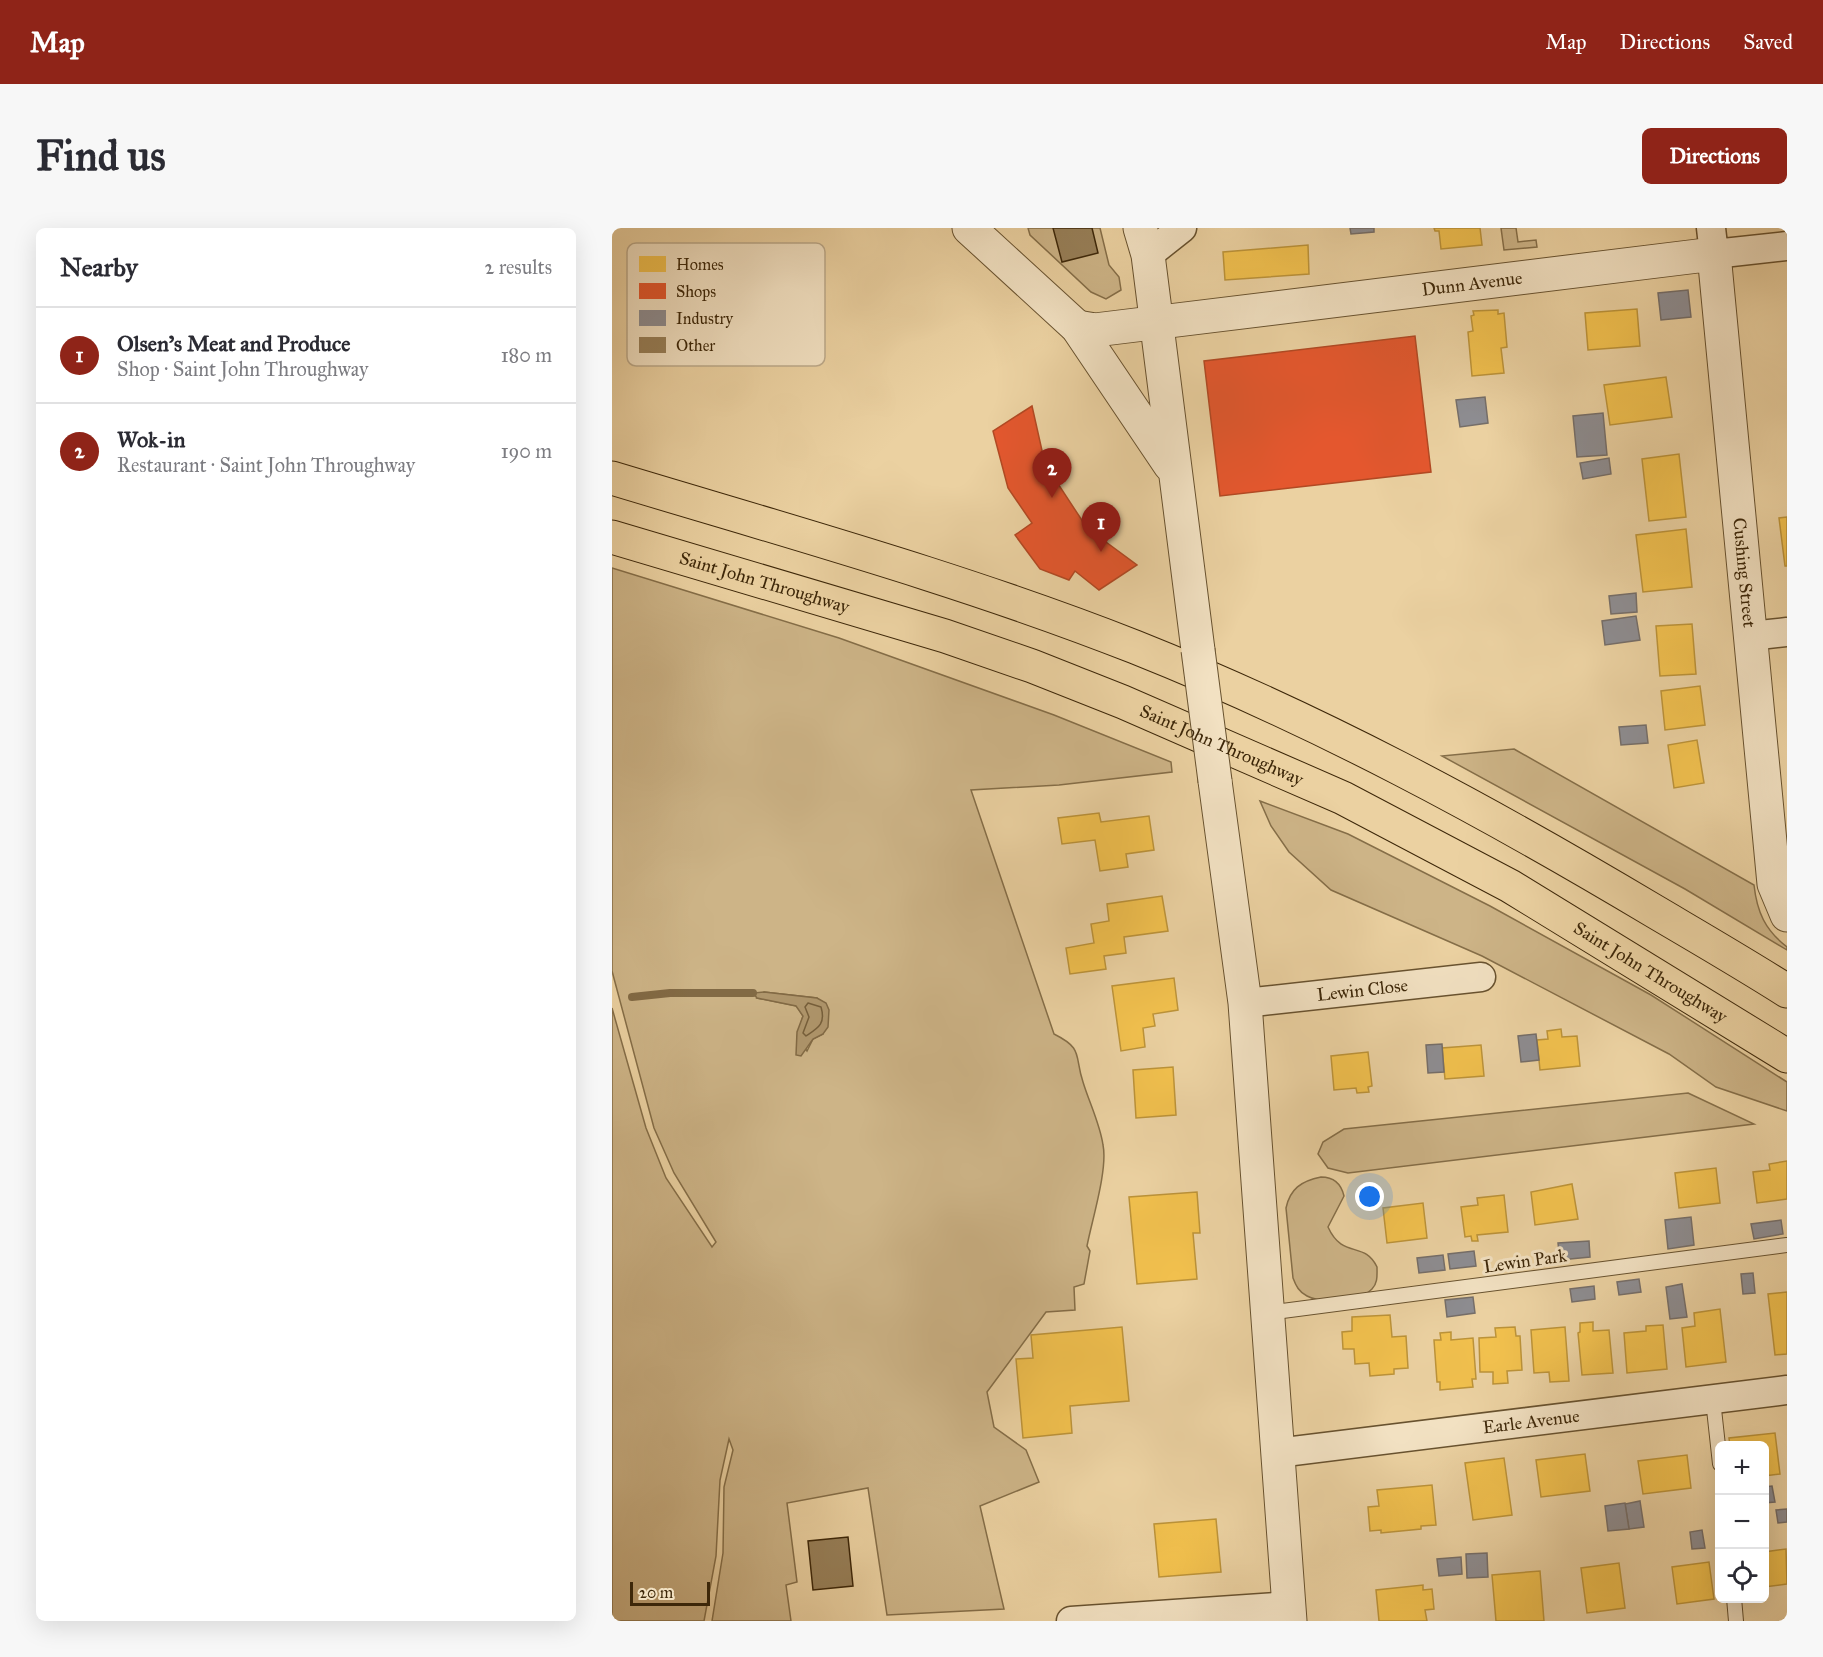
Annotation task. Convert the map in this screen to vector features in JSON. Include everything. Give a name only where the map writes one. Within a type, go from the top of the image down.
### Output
[{"type":"highway","points":[[612,478],[966,586],[1135,647],[1264,702],[1369,750],[1536,841],[1787,991]]},
{"type":"highway","name":"Saint John Throughway","points":[[612,537],[945,636],[1032,666],[1123,702],[1343,798],[1510,886],[1787,1056]]},
{"type":"street","points":[[969,228],[1077,327],[1174,470]]},
{"type":"street","points":[[1071,1621],[1290,1613],[1245,1003],[1144,242],[1182,228]]},
{"type":"street","name":"Dunn Avenue","points":[[1077,327],[1088,330],[1155,322],[1712,241],[1787,246]]},
{"type":"street","name":"Cushing Street","points":[[1712,241],[1774,884],[1776,895],[1787,915]]},
{"type":"street","points":[[1750,636],[1787,632]]},
{"type":"street","name":"Lewin Close","points":[[1245,1003],[1481,977]]},
{"type":"street","name":"Earle Avenue","points":[[1277,1453],[1787,1390]]},
{"type":"lane","name":"Lewin Park","points":[[1267,1313],[1787,1245]]},
{"type":"lane","points":[[1713,1400],[1717,1441]]},
{"type":"lane","points":[[1734,1603],[1736,1621]]},
{"type":"shaded area","points":[[1028,228],[1100,228],[1109,265],[1119,277],[1121,290],[1106,299],[1091,292],[1030,235]]},
{"type":"shaded area","points":[[1501,228],[1516,228],[1518,242],[1536,240],[1537,247],[1504,250]]},
{"type":"shaded area","points":[[612,568],[839,638],[1054,715],[1171,762],[1172,772],[1059,785],[971,790],[1054,1034],[1070,1044],[1076,1054],[1099,1129],[1104,1155],[1101,1181],[1087,1246],[1090,1251],[1084,1284],[1074,1287],[1075,1310],[1046,1312],[987,1392],[994,1427],[1026,1450],[1039,1482],[980,1506],[1004,1609],[887,1615],[868,1488],[787,1503],[797,1582],[786,1585],[791,1621],[712,1621],[723,1553],[724,1487],[733,1450],[729,1439],[720,1480],[716,1556],[704,1621],[612,1621],[612,1008],[646,1128],[666,1178],[712,1247],[716,1242],[674,1173],[654,1128],[612,971]],"holes":[[[764,992],[817,998],[823,1034],[813,1039],[807,1051],[797,1037],[803,1016],[797,1006],[757,998]]]},
{"type":"shaded area","points":[[1514,749],[1754,885],[1757,904],[1763,920],[1779,941],[1787,947],[1787,950],[1685,889],[1442,756]]},
{"type":"shaded area","points":[[1260,801],[1348,834],[1490,906],[1651,995],[1787,1082],[1787,1111],[1716,1087],[1669,1054],[1482,956],[1331,890],[1289,852],[1271,826]]},
{"type":"shaded area","points":[[1688,1093],[1754,1124],[1348,1173],[1328,1168],[1318,1154],[1323,1142],[1344,1129]]},
{"type":"shaded area","points":[[1321,1177],[1330,1178],[1336,1182],[1344,1196],[1328,1227],[1334,1237],[1347,1247],[1366,1254],[1377,1267],[1374,1287],[1358,1297],[1331,1301],[1314,1299],[1300,1291],[1293,1278],[1286,1208],[1290,1196],[1297,1187]]},
{"type":"water","points":[[764,992],[817,998],[826,1003],[829,1010],[828,1027],[823,1034],[813,1039],[801,1056],[796,1055],[797,1032],[803,1016],[796,1006],[757,998],[753,993]]},
{"type":"building: Homes","points":[[1434,228],[1480,228],[1482,245],[1441,249],[1439,231],[1435,231]]},
{"type":"building: Homes","points":[[1308,245],[1309,274],[1225,280],[1223,252]]},
{"type":"building: Homes","points":[[1637,309],[1640,346],[1588,350],[1585,313]]},
{"type":"building: Homes","points":[[1498,310],[1498,314],[1504,313],[1507,347],[1501,348],[1504,373],[1472,376],[1468,332],[1473,331],[1471,316],[1474,315],[1473,311]]},
{"type":"building: Homes","points":[[1666,377],[1672,417],[1610,425],[1604,385]]},
{"type":"building: Homes","points":[[1679,454],[1686,517],[1649,521],[1642,459]]},
{"type":"building: Homes","points":[[1787,517],[1787,566],[1785,566],[1779,518]]},
{"type":"building: Homes","points":[[1686,529],[1692,587],[1643,592],[1636,535]]},
{"type":"building: Homes","points":[[1692,624],[1696,674],[1660,676],[1656,626]]},
{"type":"building: Homes","points":[[1700,686],[1705,725],[1665,730],[1661,691]]},
{"type":"building: Homes","points":[[1697,740],[1704,783],[1674,788],[1668,745]]},
{"type":"building: Homes","points":[[1099,813],[1101,822],[1149,816],[1154,850],[1126,854],[1128,867],[1100,871],[1095,840],[1062,844],[1058,818]]},
{"type":"building: Homes","points":[[1162,896],[1168,931],[1124,937],[1126,953],[1104,956],[1106,969],[1070,974],[1066,948],[1094,943],[1091,924],[1109,921],[1107,904]]},
{"type":"building: Homes","points":[[1174,978],[1178,1010],[1153,1014],[1155,1026],[1143,1028],[1145,1047],[1121,1051],[1112,986]]},
{"type":"building: Homes","points":[[1561,1029],[1562,1037],[1577,1036],[1580,1066],[1540,1070],[1537,1040],[1548,1039],[1547,1031]]},
{"type":"building: Homes","points":[[1481,1045],[1484,1076],[1445,1079],[1442,1048]]},
{"type":"building: Homes","points":[[1368,1052],[1372,1086],[1368,1087],[1369,1092],[1357,1093],[1356,1088],[1334,1090],[1331,1056]]},
{"type":"building: Homes","points":[[1173,1067],[1176,1115],[1136,1118],[1133,1070]]},
{"type":"building: Homes","points":[[1787,1161],[1787,1199],[1757,1203],[1753,1172],[1770,1170],[1769,1164]]},
{"type":"building: Homes","points":[[1716,1168],[1720,1203],[1679,1208],[1675,1173]]},
{"type":"building: Homes","points":[[1572,1184],[1578,1219],[1535,1225],[1531,1192]]},
{"type":"building: Homes","points":[[1197,1192],[1200,1233],[1193,1233],[1197,1279],[1137,1284],[1129,1197]]},
{"type":"building: Homes","points":[[1504,1195],[1508,1232],[1477,1235],[1478,1241],[1472,1241],[1471,1236],[1465,1237],[1461,1207],[1478,1205],[1477,1198]]},
{"type":"building: Homes","points":[[1423,1203],[1427,1238],[1387,1243],[1383,1208]]},
{"type":"building: Homes","points":[[1787,1292],[1787,1354],[1775,1355],[1768,1294]]},
{"type":"building: Homes","points":[[1720,1309],[1726,1362],[1686,1367],[1682,1328],[1695,1326],[1694,1313]]},
{"type":"building: Homes","points":[[1390,1315],[1392,1337],[1406,1336],[1408,1368],[1394,1369],[1394,1374],[1370,1376],[1369,1363],[1355,1364],[1354,1349],[1343,1349],[1342,1332],[1352,1331],[1352,1317]]},
{"type":"building: Homes","points":[[1593,1322],[1593,1331],[1609,1330],[1613,1373],[1582,1375],[1578,1333],[1580,1323]]},
{"type":"building: Homes","points":[[1663,1325],[1667,1369],[1627,1373],[1624,1333],[1646,1331],[1646,1326]]},
{"type":"building: Homes","points":[[1122,1327],[1129,1401],[1070,1406],[1072,1433],[1023,1438],[1016,1359],[1033,1358],[1031,1335]]},
{"type":"building: Homes","points":[[1515,1327],[1516,1336],[1520,1336],[1522,1370],[1507,1371],[1508,1383],[1493,1384],[1493,1372],[1480,1372],[1479,1338],[1496,1337],[1495,1328]]},
{"type":"building: Homes","points":[[1565,1327],[1569,1381],[1550,1382],[1549,1372],[1534,1373],[1531,1330]]},
{"type":"building: Homes","points":[[1451,1332],[1451,1340],[1473,1338],[1476,1379],[1472,1379],[1473,1387],[1440,1390],[1440,1382],[1437,1382],[1434,1340],[1441,1340],[1440,1333]]},
{"type":"building: Homes","points":[[1775,1433],[1780,1474],[1769,1475],[1769,1441],[1729,1441],[1729,1438]]},
{"type":"building: Homes","points":[[1585,1454],[1590,1491],[1541,1497],[1536,1460]]},
{"type":"building: Homes","points":[[1687,1455],[1691,1488],[1643,1494],[1638,1461]]},
{"type":"building: Homes","points":[[1504,1458],[1512,1515],[1473,1520],[1465,1463]]},
{"type":"building: Homes","points":[[1432,1485],[1436,1525],[1381,1533],[1381,1530],[1370,1531],[1368,1507],[1379,1506],[1377,1490]]},
{"type":"building: Homes","points":[[1216,1519],[1221,1572],[1159,1577],[1154,1524]]},
{"type":"building: Homes","points":[[1786,1549],[1787,1584],[1769,1586],[1769,1551]]},
{"type":"building: Homes","points":[[1709,1562],[1714,1599],[1677,1604],[1672,1567]]},
{"type":"building: Homes","points":[[1619,1563],[1625,1608],[1587,1613],[1581,1568]]},
{"type":"building: Homes","points":[[1540,1571],[1544,1621],[1496,1621],[1492,1575]]},
{"type":"building: Homes","points":[[1423,1585],[1423,1590],[1432,1589],[1434,1609],[1425,1610],[1427,1621],[1379,1621],[1376,1590]]},
{"type":"building: Shops","points":[[1415,336],[1431,472],[1220,496],[1204,361]]},
{"type":"building: Shops","points":[[1032,406],[1045,464],[1087,528],[1137,565],[1099,590],[1075,571],[1069,580],[1040,569],[1015,535],[1032,523],[1008,488],[993,431]]},
{"type":"building: Industry","points":[[1350,228],[1374,228],[1374,232],[1351,234]]},
{"type":"building: Industry","points":[[1688,290],[1691,317],[1661,320],[1658,293]]},
{"type":"building: Industry","points":[[1485,397],[1488,423],[1460,427],[1456,400]]},
{"type":"building: Industry","points":[[1603,413],[1607,455],[1577,457],[1573,416]]},
{"type":"building: Industry","points":[[1609,458],[1611,474],[1583,479],[1580,463]]},
{"type":"building: Industry","points":[[1636,593],[1637,612],[1611,614],[1609,596]]},
{"type":"building: Industry","points":[[1636,616],[1640,640],[1605,645],[1602,621]]},
{"type":"building: Industry","points":[[1646,725],[1648,743],[1621,745],[1619,727]]},
{"type":"building: Industry","points":[[1536,1034],[1539,1060],[1521,1062],[1518,1036]]},
{"type":"building: Industry","points":[[1442,1044],[1444,1072],[1428,1073],[1426,1045]]},
{"type":"building: Industry","points":[[1691,1217],[1694,1245],[1668,1249],[1665,1220]]},
{"type":"building: Industry","points":[[1781,1220],[1783,1234],[1754,1239],[1751,1224]]},
{"type":"building: Industry","points":[[1589,1241],[1590,1257],[1560,1260],[1558,1243]]},
{"type":"building: Industry","points":[[1474,1251],[1476,1266],[1450,1269],[1448,1254]]},
{"type":"building: Industry","points":[[1443,1255],[1445,1270],[1419,1273],[1417,1258]]},
{"type":"building: Industry","points":[[1753,1273],[1755,1293],[1743,1294],[1741,1274]]},
{"type":"building: Industry","points":[[1639,1279],[1641,1292],[1619,1295],[1617,1282]]},
{"type":"building: Industry","points":[[1682,1284],[1687,1317],[1670,1319],[1666,1287]]},
{"type":"building: Industry","points":[[1594,1286],[1595,1299],[1572,1302],[1570,1289]]},
{"type":"building: Industry","points":[[1473,1297],[1475,1313],[1447,1317],[1445,1300]]},
{"type":"building: Industry","points":[[1769,1486],[1772,1486],[1775,1502],[1769,1503]]},
{"type":"building: Industry","points":[[1640,1501],[1644,1527],[1629,1529],[1625,1504]]},
{"type":"building: Industry","points":[[1625,1503],[1629,1529],[1608,1531],[1605,1506]]},
{"type":"building: Industry","points":[[1787,1509],[1787,1522],[1778,1523],[1776,1510]]},
{"type":"building: Industry","points":[[1702,1530],[1705,1548],[1692,1549],[1690,1532]]},
{"type":"building: Industry","points":[[1487,1553],[1488,1577],[1467,1578],[1466,1554]]},
{"type":"building: Industry","points":[[1461,1557],[1462,1574],[1439,1576],[1437,1559]]},
{"type":"building: Other","points":[[1053,228],[1092,228],[1098,253],[1062,262]]},
{"type":"building: Other","points":[[848,1537],[853,1586],[813,1590],[808,1541]]},
{"type":"waterway","points":[[632,997],[670,993],[753,993]]},
{"type":"place","name":"Wok-in","points":[[1052,498]]},
{"type":"place","name":"Olsen's Meat and Produce","points":[[1101,552]]}]
